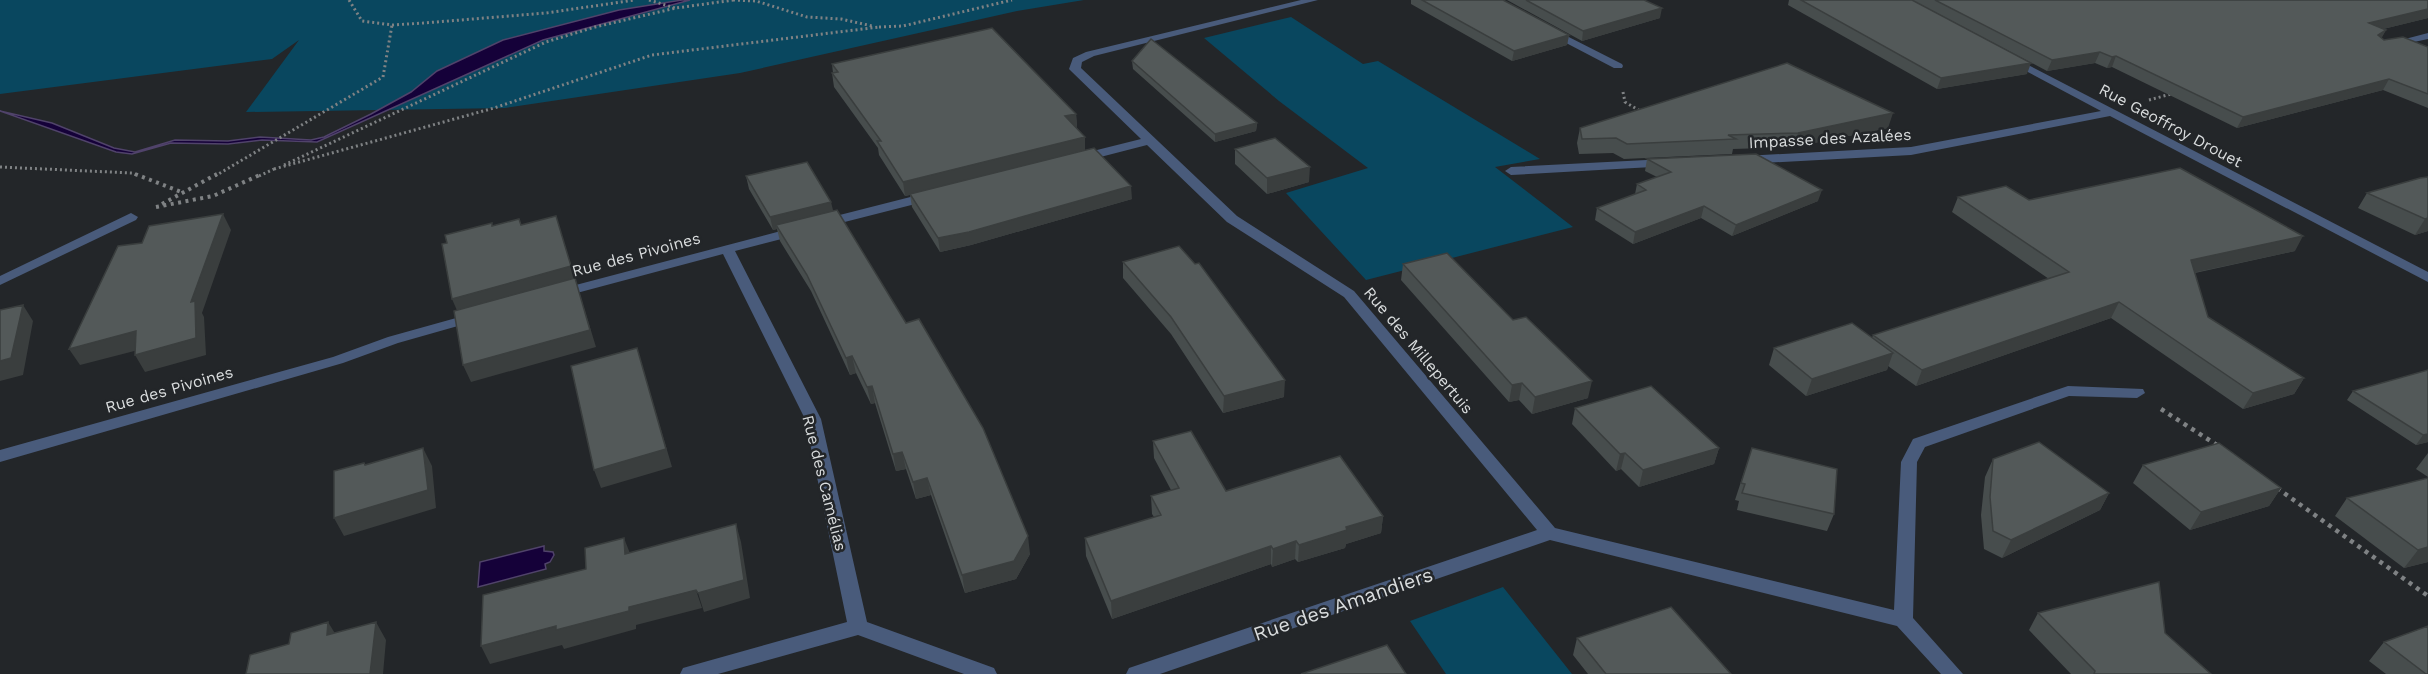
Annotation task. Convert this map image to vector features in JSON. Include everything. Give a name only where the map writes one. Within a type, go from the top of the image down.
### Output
[{"type":"street","name":"Rue des Millepertuis","points":[[1313,0],[1090,54],[1077,60],[1075,69],[1232,219],[1349,294],[1550,533]]},
{"type":"street","points":[[1546,28],[1618,66]]},
{"type":"street","points":[[2379,46],[2428,36]]},
{"type":"street","name":"Rue Geoffroy Drouet","points":[[2000,53],[2428,278]]},
{"type":"street","name":"Impasse des Azalées","points":[[1732,160],[1911,152],[2112,112]]},
{"type":"street","points":[[1068,161],[1148,141]]},
{"type":"street","points":[[1511,171],[1674,163]]},
{"type":"street","name":"Rue des Pivoines","points":[[542,299],[727,248],[943,193]]},
{"type":"street","points":[[0,280],[131,217]]},
{"type":"street","name":"Rue des Camélias","points":[[727,248],[813,419],[858,627]]},
{"type":"street","name":"Rue des Pivoines","points":[[0,456],[338,360],[393,340],[485,314]]},
{"type":"street","points":[[1903,620],[1909,462],[1919,443],[2068,391],[2137,393]]},
{"type":"street","points":[[1550,533],[1903,620],[1953,674]]},
{"type":"street","name":"Rue des Amandiers","points":[[1136,674],[1550,533]]},
{"type":"street","points":[[690,674],[858,627],[987,674]]},
{"type":"path","points":[[349,0],[362,21],[392,25],[546,13],[635,0]]},
{"type":"path","points":[[649,0],[676,8]]},
{"type":"path","points":[[153,208],[213,196],[546,42],[595,27],[676,8],[733,0],[756,1],[807,17],[841,19],[879,27]]},
{"type":"path","points":[[274,169],[494,108],[652,55],[903,26],[1012,0]]},
{"type":"path","points":[[0,167],[132,173],[185,193],[266,145],[333,110],[383,77],[392,25]]},
{"type":"path","points":[[1618,66],[1625,102],[1644,114]]},
{"type":"path","points":[[2112,112],[2178,92]]},
{"type":"path","points":[[2137,393],[2226,451]]},
{"type":"path","points":[[2274,486],[2428,596]]},
{"type":"shaded area","points":[[0,0],[1084,0],[1017,11],[740,73],[505,108],[246,112],[299,40],[272,59],[0,94]]},
{"type":"shaded area","points":[[690,0],[543,40],[317,142],[262,140],[228,144],[171,143],[132,154],[116,152],[0,111],[52,123],[114,148],[135,152],[175,140],[228,141],[260,137],[311,140],[324,137],[371,114],[411,92],[437,71],[503,40],[619,10]]},
{"type":"shaded area","points":[[1291,17],[1363,64],[1378,61],[1540,159],[1495,167],[1573,227],[1366,280],[1286,193],[1368,168],[1279,101],[1204,38]]},
{"type":"shaded area","points":[[544,546],[544,551],[553,552],[554,555],[550,562],[545,564],[546,569],[478,587],[480,562]]},
{"type":"shaded area","points":[[1503,587],[1572,674],[1446,674],[1410,621]]},
{"type":"building","points":[[1422,0],[1503,0],[1569,35],[1514,51]]},
{"type":"building","points":[[1526,0],[1644,0],[1662,8],[1583,31]]},
{"type":"building","points":[[1801,0],[1912,0],[2031,63],[1941,78]]},
{"type":"building","points":[[1935,0],[2428,0],[2428,9],[2369,23],[2386,30],[2378,35],[2384,40],[2403,37],[2428,47],[2428,94],[2389,79],[2243,117],[2116,56],[2112,57],[2100,52],[2052,60]]},
{"type":"building","points":[[992,28],[1076,114],[1065,116],[1085,137],[903,182],[877,141],[881,141],[832,73],[838,72],[832,64]]},
{"type":"building","points":[[1151,39],[1257,123],[1215,134],[1132,61]]},
{"type":"building","points":[[1787,63],[1893,113],[1798,133],[1728,135],[1736,139],[1627,144],[1616,138],[1582,139],[1580,128]]},
{"type":"building","points":[[1275,138],[1310,167],[1267,178],[1235,149]]},
{"type":"building","points":[[1094,148],[1131,186],[969,232],[938,238],[910,194]]},
{"type":"building","points":[[1756,154],[1822,190],[1736,225],[1704,206],[1635,232],[1597,208],[1646,190],[1637,184],[1671,172],[1647,159]]},
{"type":"building","points":[[807,162],[831,202],[770,217],[746,176]]},
{"type":"building","points":[[2180,168],[2303,236],[2191,260],[2208,317],[2304,378],[2253,393],[2119,302],[1922,370],[1873,335],[2069,272],[1958,197],[2006,186],[2029,200]]},
{"type":"building","points":[[2428,177],[2428,218],[2425,219],[2367,193],[2420,178]]},
{"type":"building","points":[[837,210],[906,323],[919,319],[983,428],[1028,536],[1014,561],[962,575],[927,478],[913,482],[902,452],[893,454],[872,386],[867,387],[852,356],[846,358],[807,275],[776,225]]},
{"type":"building","points":[[223,214],[191,302],[195,301],[196,338],[135,355],[136,331],[69,349],[118,246],[142,243],[149,226]]},
{"type":"building","points":[[556,216],[571,266],[452,299],[442,244],[447,243],[445,235],[492,223],[492,226],[519,219],[521,225]]},
{"type":"building","points":[[1179,246],[1195,264],[1199,263],[1285,380],[1224,396],[1171,317],[1123,262]]},
{"type":"building","points":[[1447,253],[1513,320],[1526,317],[1592,381],[1535,397],[1522,383],[1512,385],[1403,264]]},
{"type":"building","points":[[575,278],[590,330],[463,365],[454,311]]},
{"type":"building","points":[[23,305],[11,358],[0,361],[0,310]]},
{"type":"building","points":[[1852,323],[1893,353],[1812,379],[1774,348]]},
{"type":"building","points":[[637,348],[666,449],[594,470],[571,366]]},
{"type":"building","points":[[2428,370],[2428,434],[2423,435],[2353,391]]},
{"type":"building","points":[[1651,386],[1719,448],[1643,470],[1625,453],[1620,454],[1575,408]]},
{"type":"building","points":[[1191,431],[1226,491],[1340,456],[1383,516],[1299,545],[1296,541],[1273,549],[1271,546],[1111,601],[1085,538],[1161,515],[1151,496],[1179,488],[1153,441]]},
{"type":"building","points":[[2039,442],[2109,493],[2011,540],[1993,531],[1990,497],[1993,459]]},
{"type":"building","points":[[2219,443],[2281,488],[2201,512],[2143,465]]},
{"type":"building","points":[[423,448],[428,490],[334,518],[334,471],[364,463],[365,465]]},
{"type":"building","points":[[1752,448],[1837,469],[1834,514],[1742,493],[1745,484],[1741,483]]},
{"type":"building","points":[[2428,478],[2428,547],[2418,550],[2347,498]]},
{"type":"building","points":[[736,524],[744,580],[698,593],[696,590],[629,607],[629,611],[556,630],[556,626],[481,646],[483,595],[586,569],[585,548],[624,538],[625,554]]},
{"type":"building","points":[[2159,582],[2165,633],[2211,674],[2094,674],[2095,671],[2038,613]]},
{"type":"building","points":[[1671,607],[1731,674],[1606,674],[1577,638]]},
{"type":"building","points":[[328,622],[327,635],[376,622],[370,674],[246,674],[250,655],[289,644],[291,633]]},
{"type":"building","points":[[2428,626],[2428,674],[2426,674],[2384,642]]},
{"type":"building","points":[[1387,645],[1406,674],[1301,674]]}]
